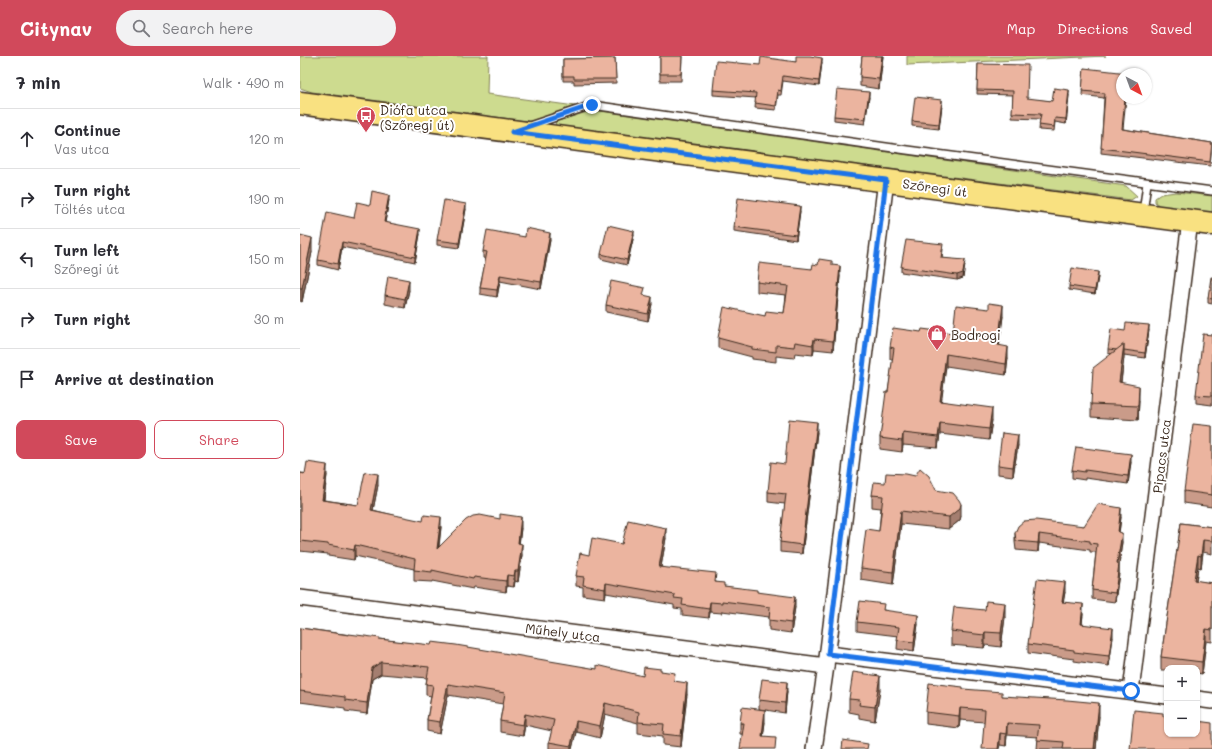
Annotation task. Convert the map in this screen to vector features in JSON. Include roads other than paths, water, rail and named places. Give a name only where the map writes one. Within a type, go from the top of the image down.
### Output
[{"type":"main road","name":"Szőregi út","points":[[300,103],[1212,224]]},
{"type":"street","points":[[814,749],[827,660],[886,180]]},
{"type":"street","name":"Pipacs utca","points":[[1131,691],[1190,221]]},
{"type":"street","name":"Műhely utca","points":[[300,598],[827,660],[1164,696]]},
{"type":"street","points":[[1200,699],[1212,701]]},
{"type":"lane","points":[[512,132],[592,105],[1212,191]]},
{"type":"lane","points":[[1142,215],[1147,183]]},
{"type":"place","name":"Diófa utca (Szőregi út)","points":[[366,133]]},
{"type":"place","name":"Bodrogi","points":[[937,351]]}]
